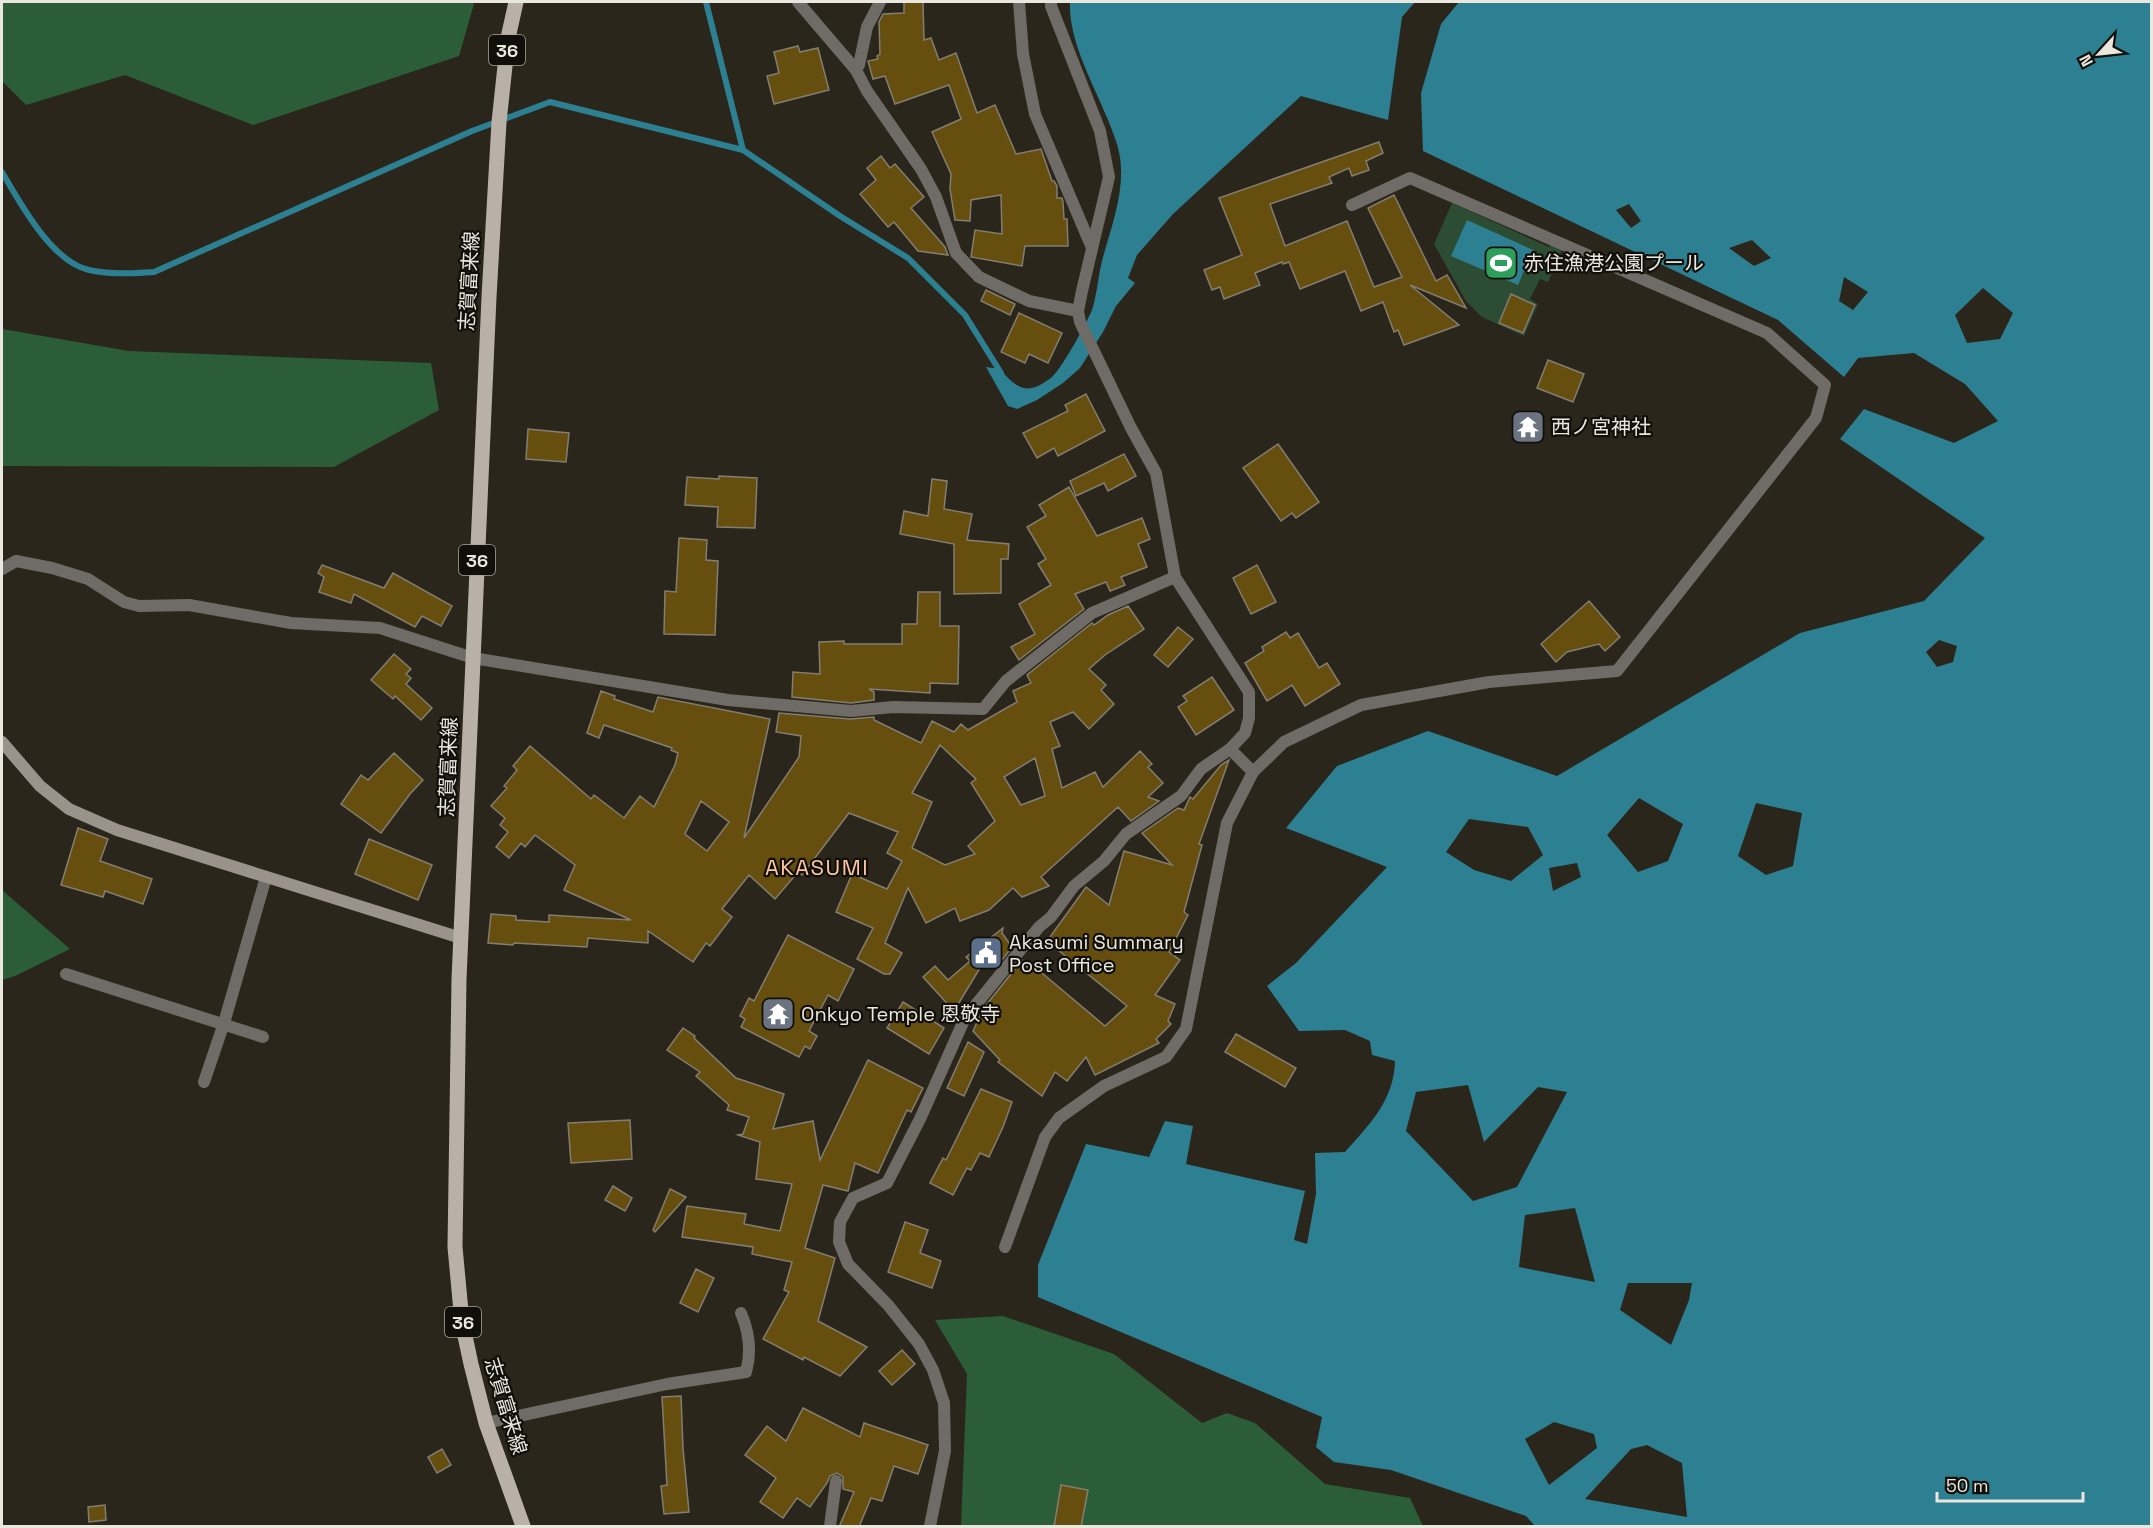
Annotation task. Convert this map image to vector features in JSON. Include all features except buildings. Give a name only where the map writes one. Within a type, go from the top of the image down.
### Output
[{"type":"main road","name":"志賀富来線","points":[[516,2],[508,38],[497,142],[489,297],[459,979],[454,1247],[462,1322],[486,1423],[523,1527]]},
{"type":"street","points":[[798,2],[856,70],[867,92],[921,169],[936,197],[956,253],[979,277],[1029,301],[1079,317]]},
{"type":"street","points":[[856,70],[867,27],[880,2]]},
{"type":"street","points":[[1019,2],[1023,54],[1035,114],[1092,248]]},
{"type":"street","points":[[930,1527],[945,1451],[944,1403],[933,1370],[919,1344],[888,1305],[848,1264],[839,1242],[840,1221],[853,1198],[887,1183],[920,1119],[964,1018],[1032,935],[1051,917],[1074,886],[1104,861],[1126,834],[1181,796],[1201,769],[1221,758],[1245,733],[1249,718],[1249,692],[1175,577],[1156,473],[1131,428],[1079,317],[1109,177],[1100,131],[1051,2]]},
{"type":"street","points":[[1005,1248],[1045,1137],[1059,1119],[1104,1086],[1166,1057],[1186,1029],[1227,823],[1253,772],[1284,742],[1361,705],[1489,682],[1617,671],[1816,418],[1825,385],[1767,333],[1410,178],[1352,205]]},
{"type":"street","points":[[2,568],[16,561],[51,568],[88,579],[124,602],[139,606],[189,605],[291,623],[380,628],[473,658],[728,700],[851,711],[893,707],[983,709],[1006,681],[1092,613],[1175,577]]},
{"type":"street","points":[[2,742],[40,786],[69,809],[117,830],[461,938]]},
{"type":"street","points":[[1230,749],[1253,772]]},
{"type":"street","points":[[204,1082],[224,1023],[266,877]]},
{"type":"street","points":[[66,974],[263,1037]]},
{"type":"street","points":[[486,1423],[667,1384],[746,1372],[750,1360],[749,1330],[741,1313]]},
{"type":"street","points":[[831,1527],[836,1481]]},
{"type":"green space","points":[[2,2],[471,2],[474,4],[459,56],[253,125],[125,75],[26,105],[2,81]]},
{"type":"green space","name":"赤住漁港公園プール","points":[[1452,203],[1549,247],[1552,243],[1563,248],[1548,282],[1540,279],[1530,299],[1538,304],[1524,336],[1482,317],[1466,301],[1434,244]]},
{"type":"green space","points":[[2,329],[129,351],[431,363],[439,410],[334,467],[2,466]]},
{"type":"green space","points":[[2,890],[70,949],[2,980]]},
{"type":"green space","points":[[1003,1316],[1114,1354],[1202,1423],[1227,1413],[1255,1423],[1325,1484],[1410,1498],[1423,1526],[961,1526],[967,1374],[935,1320]]},
{"type":"water","points":[[1070,2],[1415,2],[1402,17],[1388,120],[1301,96],[1173,214],[1137,255],[1128,278],[1135,283],[1116,306],[1103,332],[1080,368],[1063,383],[1037,400],[1017,409],[1008,406],[986,367],[1000,369],[1012,382],[1024,388],[1036,387],[1057,372],[1092,310],[1120,188],[1121,173],[1117,144],[1080,55],[1071,19]]},
{"type":"water","points":[[1459,2],[2151,2],[2151,1526],[1535,1526],[1526,1516],[1391,1470],[1334,1462],[1316,1447],[1322,1417],[1038,1297],[1038,1265],[1086,1144],[1149,1157],[1165,1121],[1193,1126],[1186,1164],[1305,1191],[1294,1240],[1307,1244],[1316,1194],[1315,1153],[1345,1152],[1379,1111],[1390,1088],[1395,1061],[1372,1055],[1370,1041],[1345,1030],[1299,1031],[1267,986],[1296,963],[1387,867],[1286,828],[1337,766],[1428,731],[1557,776],[1800,633],[1924,601],[1985,538],[1840,439],[1864,409],[1954,443],[1998,421],[1965,384],[1914,353],[1858,358],[1844,377],[1778,320],[1423,151],[1421,93],[1441,24]],"holes":[[[1629,204],[1641,221],[1631,228],[1616,210]],[[1752,240],[1771,258],[1754,266],[1729,248]],[[1844,277],[1868,292],[1853,310],[1839,301]],[[1983,288],[2013,313],[2000,339],[1967,343],[1955,315]],[[1939,640],[1957,646],[1953,662],[1937,667],[1926,652]],[[1639,798],[1683,824],[1668,861],[1638,872],[1607,835]],[[1756,803],[1802,813],[1793,866],[1766,875],[1738,856]],[[1469,819],[1528,827],[1543,855],[1511,881],[1474,870],[1446,852]],[[1577,863],[1581,877],[1553,891],[1549,868]],[[1468,1085],[1484,1142],[1538,1087],[1567,1092],[1517,1187],[1473,1201],[1406,1131],[1416,1092]],[[1575,1208],[1595,1282],[1519,1267],[1525,1215]],[[1628,1283],[1692,1283],[1689,1300],[1671,1345],[1620,1310]],[[1554,1422],[1594,1434],[1597,1448],[1549,1485],[1525,1439]],[[1647,1445],[1682,1463],[1687,1517],[1585,1499],[1631,1449]]]},
{"type":"water","points":[[1467,220],[1533,250],[1518,285],[1451,256]]},
{"type":"waterway","points":[[706,2],[743,150]]},
{"type":"waterway","points":[[2,172],[38,230],[62,256],[75,265],[105,273],[154,272],[472,131],[550,102],[743,150],[840,216],[908,258],[965,315],[1001,373]]},
{"type":"place","name":"赤住漁港公園プール","points":[[1501,263]]},
{"type":"place","name":"西ノ宮神社","points":[[1528,427]]},
{"type":"place","name":"Akasumi Summary Post Office","points":[[986,953]]},
{"type":"place","name":"Onkyo Temple 恩敬寺","points":[[778,1014]]},
{"type":"district","name":"AKASUMI","points":[[817,867]]}]
